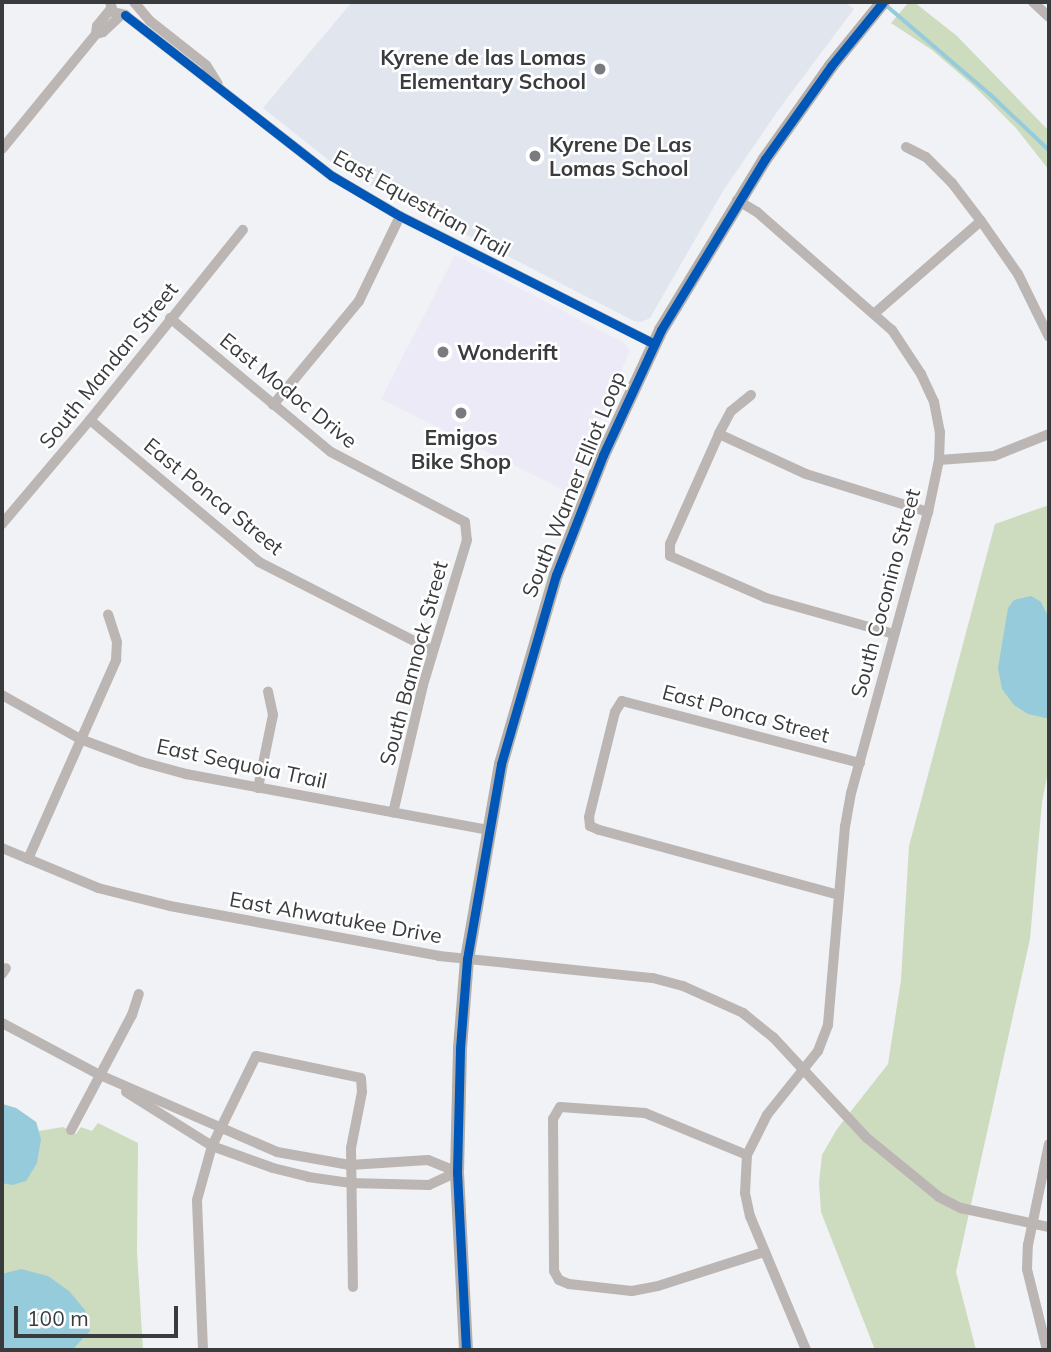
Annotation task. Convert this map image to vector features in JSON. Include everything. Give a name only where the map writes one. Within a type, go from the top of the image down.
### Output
[{"type":"main road","name":"South Warner Elliot Loop","points":[[466,1350],[457,1172],[460,1048],[467,959],[501,764],[556,575],[605,449],[654,344],[737,200],[794,116],[883,2]]},
{"type":"street","points":[[2,149],[96,34],[97,26],[114,8],[131,12],[134,2]]},
{"type":"street","name":"East Equestrian Trail","points":[[134,2],[150,21],[206,65],[218,85]]},
{"type":"street","points":[[1033,2],[1049,17]]},
{"type":"street","name":"East Equestrian Trail","points":[[114,8],[199,76],[218,85],[323,170],[400,216],[654,344]]},
{"type":"street","points":[[906,147],[926,157],[952,183],[981,221],[1018,274],[1049,337]]},
{"type":"street","name":"South Coconino Street","points":[[737,200],[757,212],[874,313],[906,347],[934,402],[940,432],[939,460],[928,512],[845,826],[828,1025],[818,1051],[767,1115],[747,1156]]},
{"type":"street","points":[[273,405],[359,301],[400,216]]},
{"type":"street","points":[[874,313],[981,221]]},
{"type":"street","name":"South Mandan Street","points":[[2,524],[90,421],[243,230]]},
{"type":"street","name":"East Modoc Drive","points":[[170,318],[340,458],[465,522]]},
{"type":"street","points":[[751,396],[731,411],[719,434],[670,544],[670,556],[766,598],[894,634]]},
{"type":"street","name":"East Ponca Street","points":[[90,421],[259,562],[432,650]]},
{"type":"street","points":[[719,434],[806,474],[928,512]]},
{"type":"street","points":[[939,460],[994,456],[1049,434]]},
{"type":"street","name":"South Bannock Street","points":[[393,813],[432,650],[467,540],[465,522]]},
{"type":"street","points":[[27,859],[116,660],[117,642],[108,614]]},
{"type":"street","points":[[258,788],[273,715],[268,692]]},
{"type":"street","name":"East Sequoia Trail","points":[[2,695],[80,739],[142,762],[258,788],[488,830]]},
{"type":"street","name":"East Ponca Street","points":[[839,895],[590,826],[589,817],[615,712],[622,701],[860,764]]},
{"type":"street","name":"East Ahwatukee Drive","points":[[2,848],[98,888],[170,906],[355,942],[467,959],[653,978],[683,986],[743,1013],[773,1037],[867,1138],[939,1197],[961,1208],[1049,1227]]},
{"type":"street","points":[[71,1130],[132,1015],[139,994]]},
{"type":"street","points":[[2,1023],[100,1075],[277,1152],[350,1173],[428,1160],[457,1172]]},
{"type":"street","points":[[203,1350],[197,1200],[212,1146],[256,1056],[361,1078],[362,1092],[350,1173],[353,1287]]},
{"type":"street","points":[[100,1075],[212,1146],[272,1168],[350,1173],[429,1185],[457,1172]]},
{"type":"street","points":[[764,1252],[658,1286],[632,1291],[569,1284],[559,1280],[554,1271],[553,1119],[560,1107],[570,1105],[645,1113],[747,1156],[745,1193],[764,1252],[806,1350]]},
{"type":"street","points":[[1047,1350],[1027,1269],[1032,1223],[1049,1144]]},
{"type":"shaded area","name":"Kyrene De Las Lomas School","points":[[352,2],[845,2],[854,9],[779,109],[723,191],[650,318],[641,322],[634,321],[360,180],[331,162],[263,108]]},
{"type":"shaded area","points":[[455,255],[623,342],[630,350],[570,493],[381,399]]},
{"type":"green space","points":[[909,2],[914,2],[957,36],[1049,131],[1049,170],[1016,128],[975,87],[932,50],[891,23]]},
{"type":"green space","points":[[1049,505],[1049,767],[1042,802],[1030,939],[956,1272],[976,1350],[875,1350],[821,1212],[819,1183],[822,1155],[837,1129],[888,1064],[901,980],[909,846],[995,524]]},
{"type":"green space","points":[[2,1104],[16,1108],[36,1122],[39,1131],[63,1127],[76,1134],[81,1127],[92,1131],[98,1123],[138,1143],[137,1251],[143,1350],[2,1350]]},
{"type":"water","points":[[1031,596],[1041,602],[1049,618],[1049,718],[1028,714],[1014,705],[1002,689],[998,668],[1008,608],[1014,600]]},
{"type":"water","points":[[2,1104],[16,1108],[36,1122],[41,1139],[37,1163],[26,1181],[12,1185],[2,1183]]},
{"type":"water","points":[[21,1269],[48,1276],[69,1291],[85,1310],[90,1331],[72,1350],[2,1350],[2,1274]]},
{"type":"waterway","points":[[886,5],[990,94],[1049,150]]},
{"type":"cycle path","points":[[466,1350],[457,1172],[460,1048],[467,959],[501,764],[556,575],[603,455],[661,330],[765,159],[831,66],[883,2]]},
{"type":"cycle path","points":[[125,15],[332,176],[400,216],[654,344]]},
{"type":"place","name":"Kyrene de las Lomas Elementary School","points":[[600,69]]},
{"type":"place","name":"Kyrene De Las Lomas School","points":[[535,156]]},
{"type":"place","name":"Wonderift","points":[[443,352]]},
{"type":"place","name":"Emigos Bike Shop","points":[[461,413]]}]
